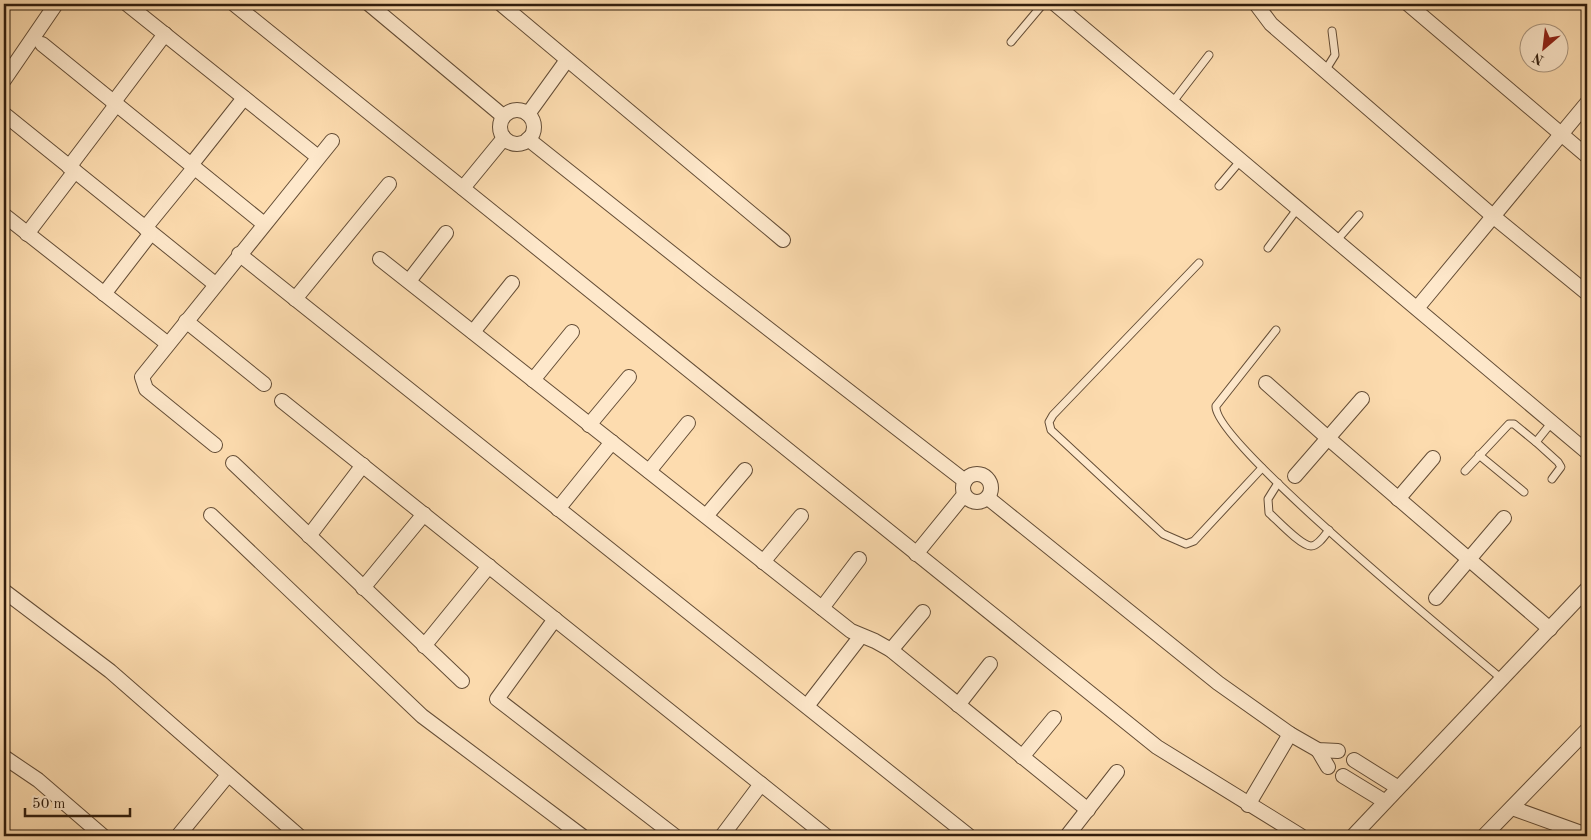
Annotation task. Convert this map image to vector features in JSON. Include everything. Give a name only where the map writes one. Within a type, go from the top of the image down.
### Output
[{"type":"street","points":[[4,80],[56,4]]},
{"type":"street","points":[[126,4],[318,157]]},
{"type":"street","points":[[234,4],[1157,747],[1301,836]]},
{"type":"street","points":[[370,4],[503,116]]},
{"type":"street","points":[[501,4],[782,240]]},
{"type":"street","points":[[1055,4],[1418,307],[1587,452]]},
{"type":"street","points":[[1256,4],[1271,24],[1494,217],[1587,292]]},
{"type":"street","points":[[1408,4],[1587,156]]},
{"type":"street","points":[[28,234],[114,104],[165,34]]},
{"type":"street","points":[[42,44],[264,224]]},
{"type":"street","points":[[528,114],[567,60]]},
{"type":"street","points":[[104,294],[192,166],[244,98]]},
{"type":"street","points":[[1418,307],[1587,103]]},
{"type":"street","points":[[518,110],[528,114],[534,124],[532,135],[528,140],[518,144],[504,138],[499,127],[503,116],[507,112],[518,110]]},
{"type":"street","points":[[4,114],[215,284]]},
{"type":"street","points":[[463,188],[504,138]]},
{"type":"street","points":[[214,445],[146,389],[142,382],[142,377],[332,140]]},
{"type":"street","points":[[528,140],[965,481]]},
{"type":"street","points":[[295,299],[389,184]]},
{"type":"street","points":[[4,215],[168,344]]},
{"type":"street","points":[[409,281],[446,233]]},
{"type":"street","points":[[239,254],[969,836]]},
{"type":"street","points":[[380,259],[822,608],[861,636],[875,640],[891,650],[1088,810]]},
{"type":"street","points":[[473,332],[512,283]]},
{"type":"street","points":[[186,321],[264,384]]},
{"type":"street","points":[[533,380],[572,332]]},
{"type":"street","points":[[590,424],[629,377]]},
{"type":"street","points":[[1266,382],[1329,439],[1550,629]]},
{"type":"street","points":[[1295,476],[1329,439],[1362,398]]},
{"type":"street","points":[[282,401],[826,836]]},
{"type":"street","points":[[649,471],[688,423]]},
{"type":"street","points":[[558,509],[612,442]]},
{"type":"street","points":[[1398,499],[1432,458]]},
{"type":"street","points":[[233,463],[462,681]]},
{"type":"street","points":[[308,536],[363,465]]},
{"type":"street","points":[[706,516],[745,470]]},
{"type":"street","points":[[978,474],[985,476],[990,482],[992,489],[988,498],[977,503],[964,495],[965,481],[970,476],[978,474]]},
{"type":"street","points":[[916,554],[964,495]]},
{"type":"street","points":[[988,498],[1218,683],[1290,734],[1318,750],[1338,751]]},
{"type":"street","points":[[363,588],[424,514]]},
{"type":"street","points":[[211,515],[422,716],[582,836]]},
{"type":"street","points":[[763,562],[801,516]]},
{"type":"street","points":[[1436,598],[1504,518]]},
{"type":"street","points":[[822,608],[860,559]]},
{"type":"street","points":[[424,646],[489,566]]},
{"type":"street","points":[[1353,836],[1397,787],[1503,680],[1587,590]]},
{"type":"street","points":[[4,591],[110,671],[299,836]]},
{"type":"street","points":[[891,650],[923,612]]},
{"type":"street","points":[[555,619],[497,699],[675,836]]},
{"type":"street","points":[[807,706],[861,636]]},
{"type":"street","points":[[958,705],[990,664]]},
{"type":"street","points":[[1022,757],[1054,718]]},
{"type":"street","points":[[1484,836],[1587,730]]},
{"type":"street","points":[[1248,805],[1290,734]]},
{"type":"street","points":[[1318,750],[1328,767]]},
{"type":"street","points":[[4,757],[38,780],[103,836]]},
{"type":"street","points":[[1354,760],[1397,787]]},
{"type":"street","points":[[1067,836],[1117,772]]},
{"type":"street","points":[[178,836],[228,775]]},
{"type":"street","points":[[1343,776],[1384,802]]},
{"type":"street","points":[[722,836],[762,784]]},
{"type":"street","points":[[1512,808],[1587,835]]},
{"type":"lane","points":[[1011,42],[1043,4]]},
{"type":"lane","points":[[1326,71],[1335,55],[1332,31]]},
{"type":"lane","points":[[1172,102],[1209,55]]},
{"type":"lane","points":[[1219,186],[1241,160]]},
{"type":"lane","points":[[1268,248],[1299,208]]},
{"type":"lane","points":[[1337,240],[1359,214]]},
{"type":"lane","points":[[1199,263],[1054,415],[1049,422],[1051,430],[1163,534],[1186,544],[1194,541],[1262,468]]},
{"type":"lane","points":[[1276,330],[1220,399],[1216,412],[1224,427],[1262,468],[1329,530],[1503,680]]},
{"type":"lane","points":[[1536,442],[1552,422]]},
{"type":"lane","points":[[1465,471],[1510,424],[1514,424],[1558,462],[1560,467],[1552,479]]},
{"type":"lane","points":[[1479,455],[1524,492]]},
{"type":"lane","points":[[1278,483],[1268,499],[1269,513],[1303,543],[1311,546],[1316,544],[1329,530]]}]
